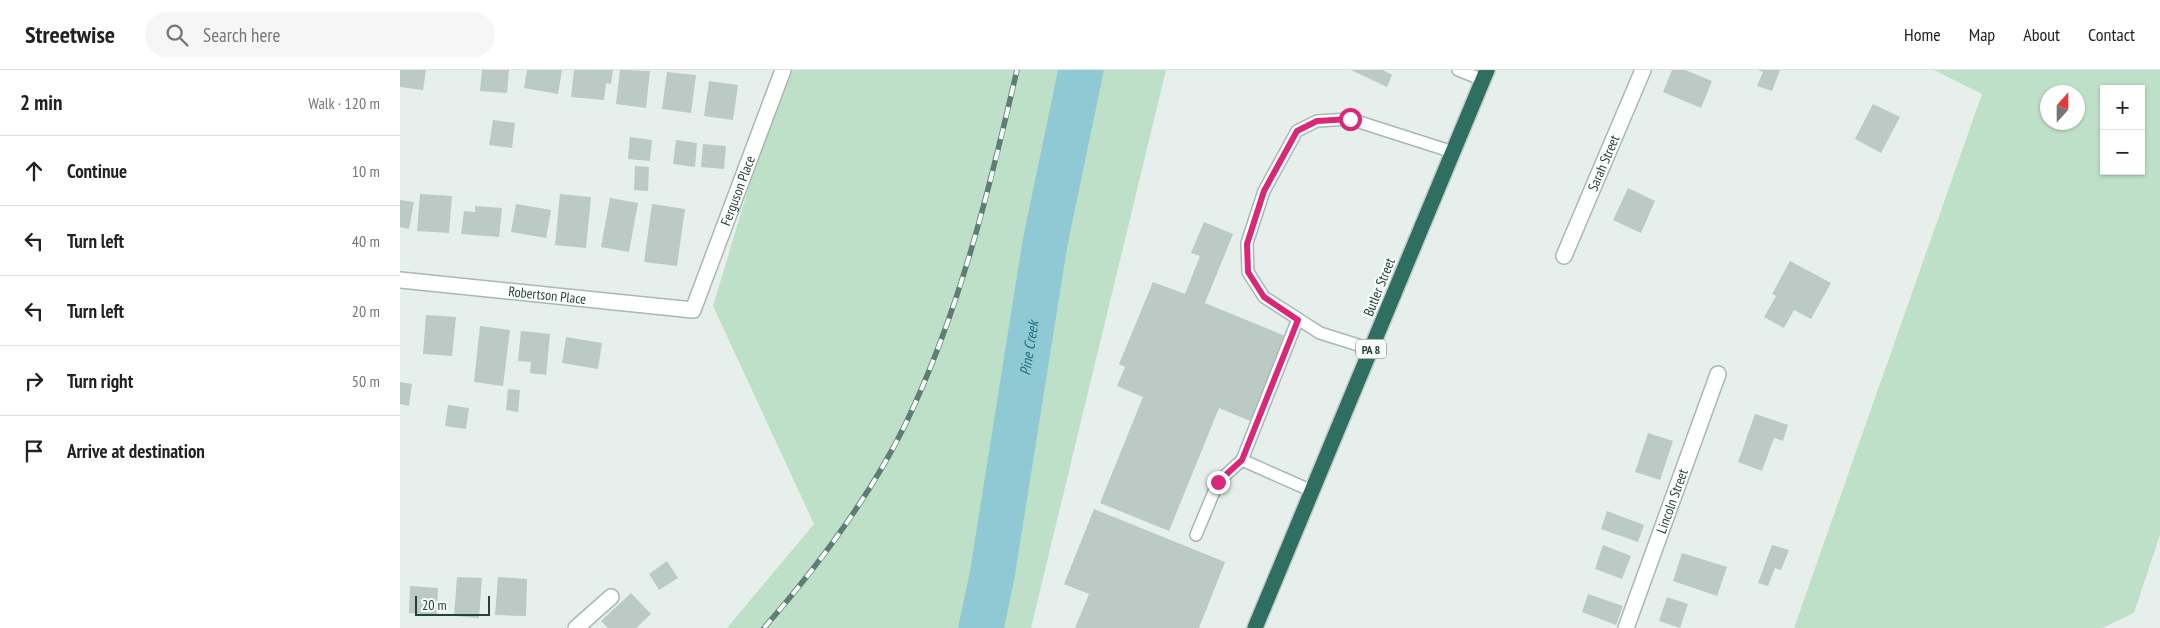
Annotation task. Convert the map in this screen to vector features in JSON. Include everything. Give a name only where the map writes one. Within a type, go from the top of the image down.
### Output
[{"type":"highway","name":"Butler Street","points":[[1255,628],[1485,75]]},
{"type":"street","name":"Ferguson Place","points":[[693,310],[783,70]]},
{"type":"street","name":"Sarah Street","points":[[1564,256],[1643,70]]},
{"type":"street","name":"Robertson Place","points":[[400,280],[693,310]]},
{"type":"street","name":"Lincoln Street","points":[[1626,628],[1718,374]]},
{"type":"street","points":[[576,628],[611,597]]},
{"type":"lane","points":[[1458,70],[1485,75]]},
{"type":"lane","points":[[1371,349],[1320,332],[1264,297],[1248,272],[1247,244],[1264,191],[1297,131],[1317,121],[1350,119],[1453,152]]},
{"type":"lane","points":[[1196,535],[1218,482],[1242,460],[1298,320]]},
{"type":"lane","points":[[1242,460],[1312,491]]},
{"type":"green space","points":[[784,70],[1166,70],[1031,628],[727,628],[814,524],[713,306]]},
{"type":"green space","points":[[1934,70],[2160,70],[2160,535],[2134,613],[2102,628],[1794,628],[1982,94]]},
{"type":"building","points":[[400,70],[426,70],[423,90],[400,87]]},
{"type":"building","points":[[482,70],[509,70],[507,93],[480,91]]},
{"type":"building","points":[[527,70],[562,70],[558,94],[524,88]]},
{"type":"building","points":[[574,70],[613,70],[611,84],[606,83],[604,100],[571,97]]},
{"type":"building","points":[[620,70],[650,71],[646,108],[616,104]]},
{"type":"building","points":[[1351,70],[1383,70],[1392,75],[1387,87]]},
{"type":"building","points":[[1672,70],[1685,70],[1712,81],[1701,108],[1663,92]]},
{"type":"building","points":[[1758,70],[1780,70],[1772,91],[1757,86],[1763,72]]},
{"type":"building","points":[[667,72],[696,75],[691,113],[662,109]]},
{"type":"building","points":[[709,81],[738,85],[733,120],[704,116]]},
{"type":"building","points":[[1873,104],[1900,117],[1881,153],[1855,139]]},
{"type":"building","points":[[493,120],[515,123],[512,148],[489,145]]},
{"type":"building","points":[[630,137],[652,140],[650,161],[628,159]]},
{"type":"building","points":[[676,140],[697,143],[695,167],[673,164]]},
{"type":"building","points":[[703,144],[726,146],[724,169],[701,167]]},
{"type":"building","points":[[635,166],[649,167],[648,191],[634,190]]},
{"type":"building","points":[[1628,188],[1655,201],[1641,233],[1613,220]]},
{"type":"building","points":[[420,194],[452,196],[449,233],[417,231]]},
{"type":"building","points":[[560,194],[591,197],[586,248],[555,245]]},
{"type":"building","points":[[610,198],[638,203],[629,252],[601,247]]},
{"type":"building","points":[[400,200],[414,202],[409,229],[400,227]]},
{"type":"building","points":[[516,204],[551,210],[546,238],[511,232]]},
{"type":"building","points":[[652,204],[685,209],[677,266],[644,262]]},
{"type":"building","points":[[475,206],[502,208],[499,237],[461,234],[464,211],[475,212]]},
{"type":"building","points":[[1204,222],[1233,234],[1205,303],[1290,338],[1255,423],[1219,408],[1169,531],[1100,503],[1143,397],[1117,386],[1125,367],[1119,364],[1153,282],[1185,294],[1200,256],[1191,253]]},
{"type":"building","points":[[1790,261],[1831,283],[1811,319],[1794,310],[1784,328],[1764,317],[1776,296],[1772,294]]},
{"type":"building","points":[[426,315],[456,317],[452,356],[423,354]]},
{"type":"building","points":[[480,326],[510,330],[503,386],[474,382]]},
{"type":"building","points":[[521,331],[550,334],[546,375],[530,373],[531,362],[518,361]]},
{"type":"building","points":[[566,337],[602,343],[598,369],[562,363]]},
{"type":"building","points":[[400,382],[412,384],[409,406],[400,404]]},
{"type":"building","points":[[508,389],[520,390],[518,412],[506,410]]},
{"type":"building","points":[[448,405],[469,408],[466,429],[445,426]]},
{"type":"building","points":[[1755,414],[1788,425],[1783,441],[1774,438],[1762,471],[1738,462]]},
{"type":"building","points":[[1648,433],[1673,441],[1660,480],[1635,472]]},
{"type":"building","points":[[1094,509],[1225,562],[1199,628],[1075,628],[1089,594],[1064,584]]},
{"type":"building","points":[[1607,511],[1644,525],[1638,542],[1601,529]]},
{"type":"building","points":[[1603,545],[1631,556],[1622,579],[1595,569]]},
{"type":"building","points":[[1772,545],[1789,550],[1781,570],[1775,568],[1768,586],[1758,583]]},
{"type":"building","points":[[1682,553],[1727,567],[1717,596],[1673,581]]},
{"type":"building","points":[[667,561],[678,578],[659,590],[649,574]]},
{"type":"building","points":[[457,577],[482,578],[479,618],[454,616]]},
{"type":"building","points":[[498,577],[527,579],[526,616],[495,615]]},
{"type":"building","points":[[410,586],[438,588],[437,615],[409,613]]},
{"type":"building","points":[[631,593],[651,614],[638,628],[608,628],[601,621]]},
{"type":"building","points":[[1588,594],[1623,606],[1616,625],[1582,612]]},
{"type":"building","points":[[1667,597],[1688,604],[1680,628],[1659,621]]},
{"type":"waterway","name":"Pine Creek","points":[[981,628],[992,576],[1045,243],[1081,70]]},
{"type":"railway","points":[[764,628],[842,530],[876,478],[906,423],[942,337],[971,250],[1017,70]]},
{"type":"route","points":[[1218,482],[1242,460],[1298,320],[1264,297],[1248,272],[1247,244],[1264,191],[1297,131],[1317,121],[1350,119]]}]
